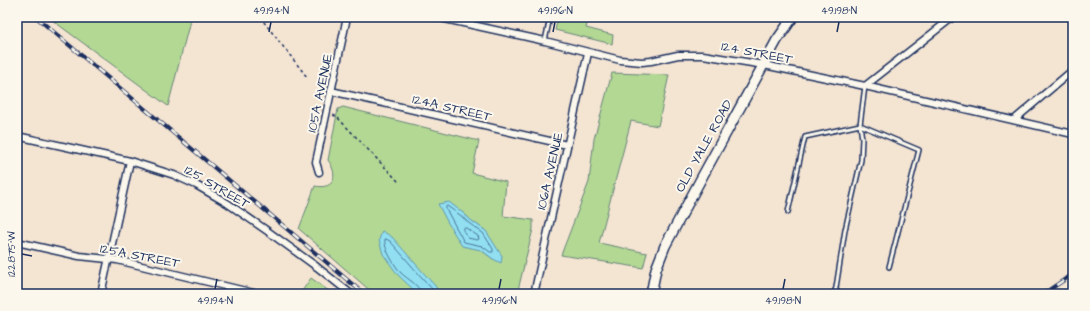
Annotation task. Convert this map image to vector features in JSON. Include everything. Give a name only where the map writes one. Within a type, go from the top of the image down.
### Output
[{"type":"main road","name":"OLD YALE ROAD","points":[[651,294],[654,276],[661,254],[777,40],[793,17]]},
{"type":"street","name":"105A AVENUE","points":[[319,172],[316,162],[347,17]]},
{"type":"street","name":"124 STREET","points":[[436,17],[620,60],[642,62],[678,56],[703,55],[764,65],[865,86],[1073,134]]},
{"type":"street","points":[[865,86],[953,17]]},
{"type":"street","name":"106A AVENUE","points":[[534,294],[588,53]]},
{"type":"street","points":[[1014,120],[1073,70]]},
{"type":"street","name":"124A STREET","points":[[331,92],[567,145]]},
{"type":"street","name":"125 STREET","points":[[17,136],[130,161],[174,175],[204,189],[266,230],[351,294]]},
{"type":"street","points":[[101,294],[130,161]]},
{"type":"street","name":"125A STREET","points":[[17,242],[79,256],[109,259],[258,294]]},
{"type":"lane","points":[[545,42],[550,17]]},
{"type":"lane","points":[[842,294],[835,292],[845,230],[860,160],[862,139],[860,125],[865,86]]},
{"type":"lane","points":[[788,212],[805,137],[860,125],[920,150],[889,267]]},
{"type":"path","points":[[260,17],[307,77]]},
{"type":"path","points":[[327,112],[337,117],[400,181]]},
{"type":"green space","points":[[48,17],[191,17],[168,106]]},
{"type":"green space","points":[[558,17],[589,17],[586,28],[613,35],[612,44],[555,30]]},
{"type":"green space","points":[[612,73],[669,75],[658,126],[631,121],[599,243],[647,253],[643,268],[561,255],[589,182],[594,139]]},
{"type":"green space","points":[[343,107],[479,141],[472,173],[506,182],[503,216],[533,220],[533,229],[517,294],[374,294],[299,229],[315,186],[327,186],[333,180],[333,171],[328,160],[338,109]],"holes":[[[462,212],[486,231],[493,259],[481,250]]]},
{"type":"green space","points":[[311,278],[333,294],[300,294]]},
{"type":"water","points":[[449,202],[486,231],[502,256],[501,263],[481,250],[462,246],[438,204]]},
{"type":"water","points":[[382,231],[392,237],[436,287],[438,294],[418,294],[398,275],[383,254],[379,240]]},
{"type":"railway","points":[[36,17],[364,294]]},
{"type":"railway","points":[[1043,294],[1073,274]]}]
